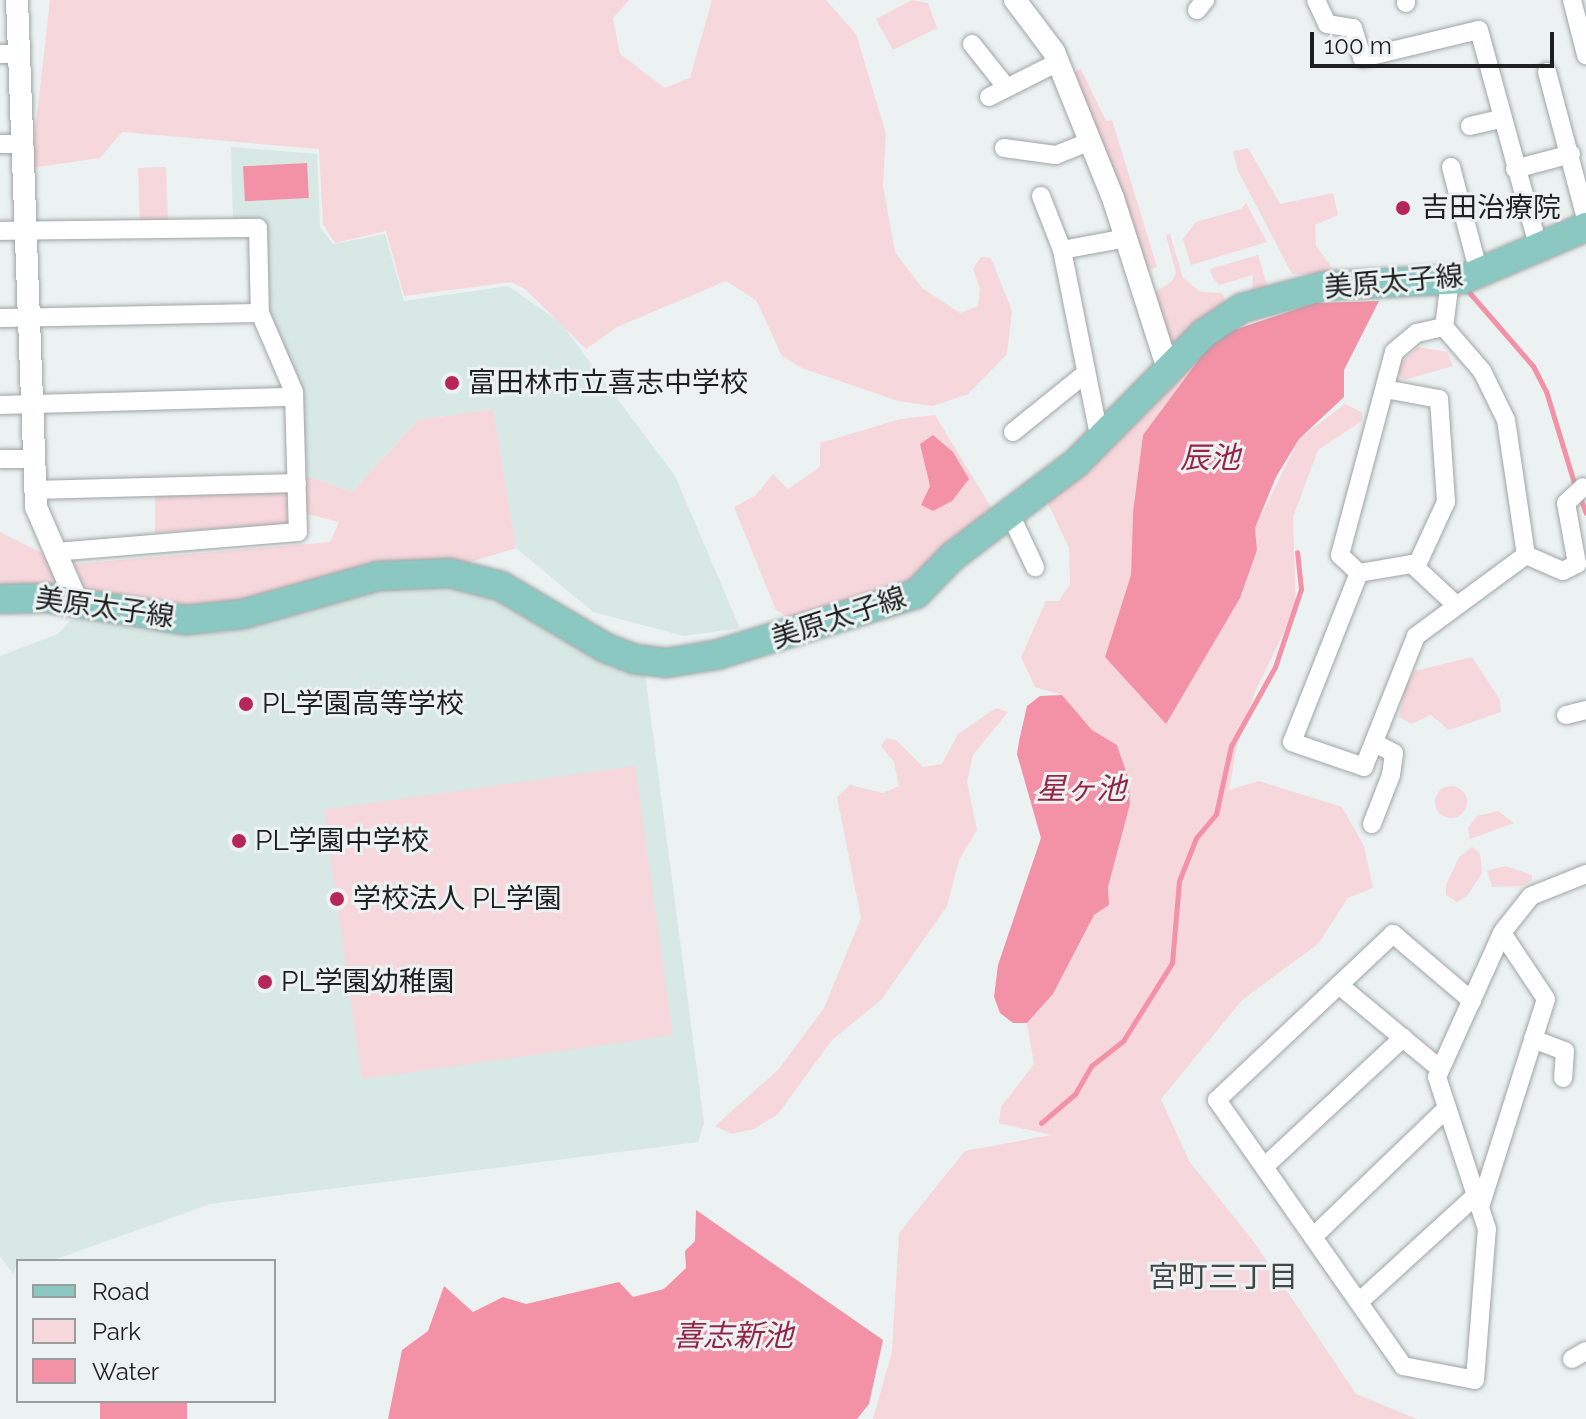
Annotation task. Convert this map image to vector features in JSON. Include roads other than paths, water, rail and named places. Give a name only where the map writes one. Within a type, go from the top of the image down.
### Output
[{"type":"main road","name":"美原太子線","points":[[0,599],[47,598],[141,615],[217,618],[378,576],[450,573],[501,586],[606,648],[666,663],[716,655],[892,605],[916,594],[953,556],[1100,441],[1168,369],[1224,318],[1263,301],[1324,286],[1449,288],[1586,227]]},
{"type":"street","points":[[17,0],[9,54],[11,144],[24,231],[34,490],[78,604]]},
{"type":"street","points":[[1316,0],[1327,24],[1353,28],[1362,58],[1479,30],[1500,119],[1539,249]]},
{"type":"street","points":[[1572,0],[1586,55]]},
{"type":"street","points":[[1019,1],[1058,62],[1091,141],[1168,369]]},
{"type":"street","points":[[972,44],[1007,88]]},
{"type":"street","points":[[989,97],[1058,62]]},
{"type":"street","points":[[1547,72],[1586,219]]},
{"type":"street","points":[[1470,126],[1500,119]]},
{"type":"street","points":[[1004,148],[1056,155],[1091,141]]},
{"type":"street","points":[[1515,169],[1571,154]]},
{"type":"street","points":[[1451,167],[1479,273]]},
{"type":"street","points":[[1041,196],[1062,250],[1100,441]]},
{"type":"street","points":[[0,231],[258,228],[260,313],[294,397],[298,532],[56,552]]},
{"type":"street","points":[[1062,250],[1126,238]]},
{"type":"street","points":[[1449,288],[1444,327],[1482,371],[1506,420],[1526,555]]},
{"type":"street","points":[[0,318],[260,313]]},
{"type":"street","points":[[1444,327],[1417,333],[1394,352],[1340,555],[1359,573],[1416,567],[1456,605]]},
{"type":"street","points":[[1013,432],[1086,373]]},
{"type":"street","points":[[1385,389],[1439,399],[1446,502],[1416,567]]},
{"type":"street","points":[[0,405],[294,397]]},
{"type":"street","points":[[0,459],[31,459]]},
{"type":"street","points":[[34,490],[297,483]]},
{"type":"street","points":[[1526,555],[1563,571],[1577,564],[1577,493]]},
{"type":"street","points":[[1010,514],[1035,567]]},
{"type":"street","points":[[1359,573],[1292,742],[1364,767],[1416,636],[1526,555]]},
{"type":"street","points":[[1566,715],[1586,710]]},
{"type":"street","points":[[1372,824],[1391,775],[1394,753],[1374,743]]},
{"type":"street","points":[[1472,1001],[1393,934],[1217,1100],[1403,1366],[1475,1380],[1487,1229],[1437,1077],[1472,1001],[1502,933],[1531,896],[1586,874]]},
{"type":"street","points":[[1359,1302],[1478,1201],[1546,999],[1502,933]]},
{"type":"street","points":[[1339,985],[1440,1069]]},
{"type":"street","points":[[1264,1167],[1403,1038]]},
{"type":"street","points":[[1533,1039],[1565,1051],[1563,1078]]},
{"type":"street","points":[[1313,1237],[1447,1108]]},
{"type":"water","points":[[307,163],[309,198],[245,201],[243,166]]},
{"type":"water","name":"辰池","points":[[1379,301],[1344,370],[1344,397],[1299,439],[1276,477],[1255,528],[1257,550],[1240,598],[1166,724],[1105,657],[1131,575],[1133,512],[1143,435],[1209,346],[1234,330],[1315,303]]},
{"type":"water","points":[[933,435],[953,452],[969,479],[952,501],[933,511],[921,505],[930,486],[920,444]]},
{"type":"water","name":"星ヶ池","points":[[1062,695],[1092,730],[1117,745],[1129,780],[1130,804],[1108,887],[1109,905],[1094,915],[1053,994],[1027,1023],[1013,1023],[1000,1013],[994,997],[998,965],[1041,838],[1017,754],[1027,706],[1040,696]]},
{"type":"water","name":"喜志新池","points":[[696,1210],[883,1340],[869,1404],[857,1419],[388,1419],[402,1350],[428,1331],[444,1286],[473,1312],[503,1297],[526,1304],[619,1282],[633,1297],[664,1289],[686,1268],[685,1251],[695,1241]]},
{"type":"water","points":[[100,1403],[187,1403],[187,1419],[100,1419]]},
{"type":"waterway","points":[[1468,291],[1533,366],[1546,391],[1575,486]]},
{"type":"waterway","points":[[1579,495],[1586,513]]},
{"type":"waterway","points":[[1041,1123],[1075,1094],[1091,1066],[1123,1041],[1172,963],[1179,881],[1196,838],[1216,814],[1231,746],[1275,667],[1301,589],[1297,552]]},
{"type":"place","name":"吉田治療院","points":[[1403,208]]},
{"type":"place","name":"富田林市立喜志中学校","points":[[452,383]]},
{"type":"place","name":"PL学園高等学校","points":[[246,704]]},
{"type":"place","name":"PL学園中学校","points":[[239,841]]},
{"type":"place","name":"学校法人 PL学園","points":[[337,899]]},
{"type":"place","name":"PL学園幼稚園","points":[[265,982]]},
{"type":"district","name":"宮町三丁目","points":[[1223,1277]]}]
